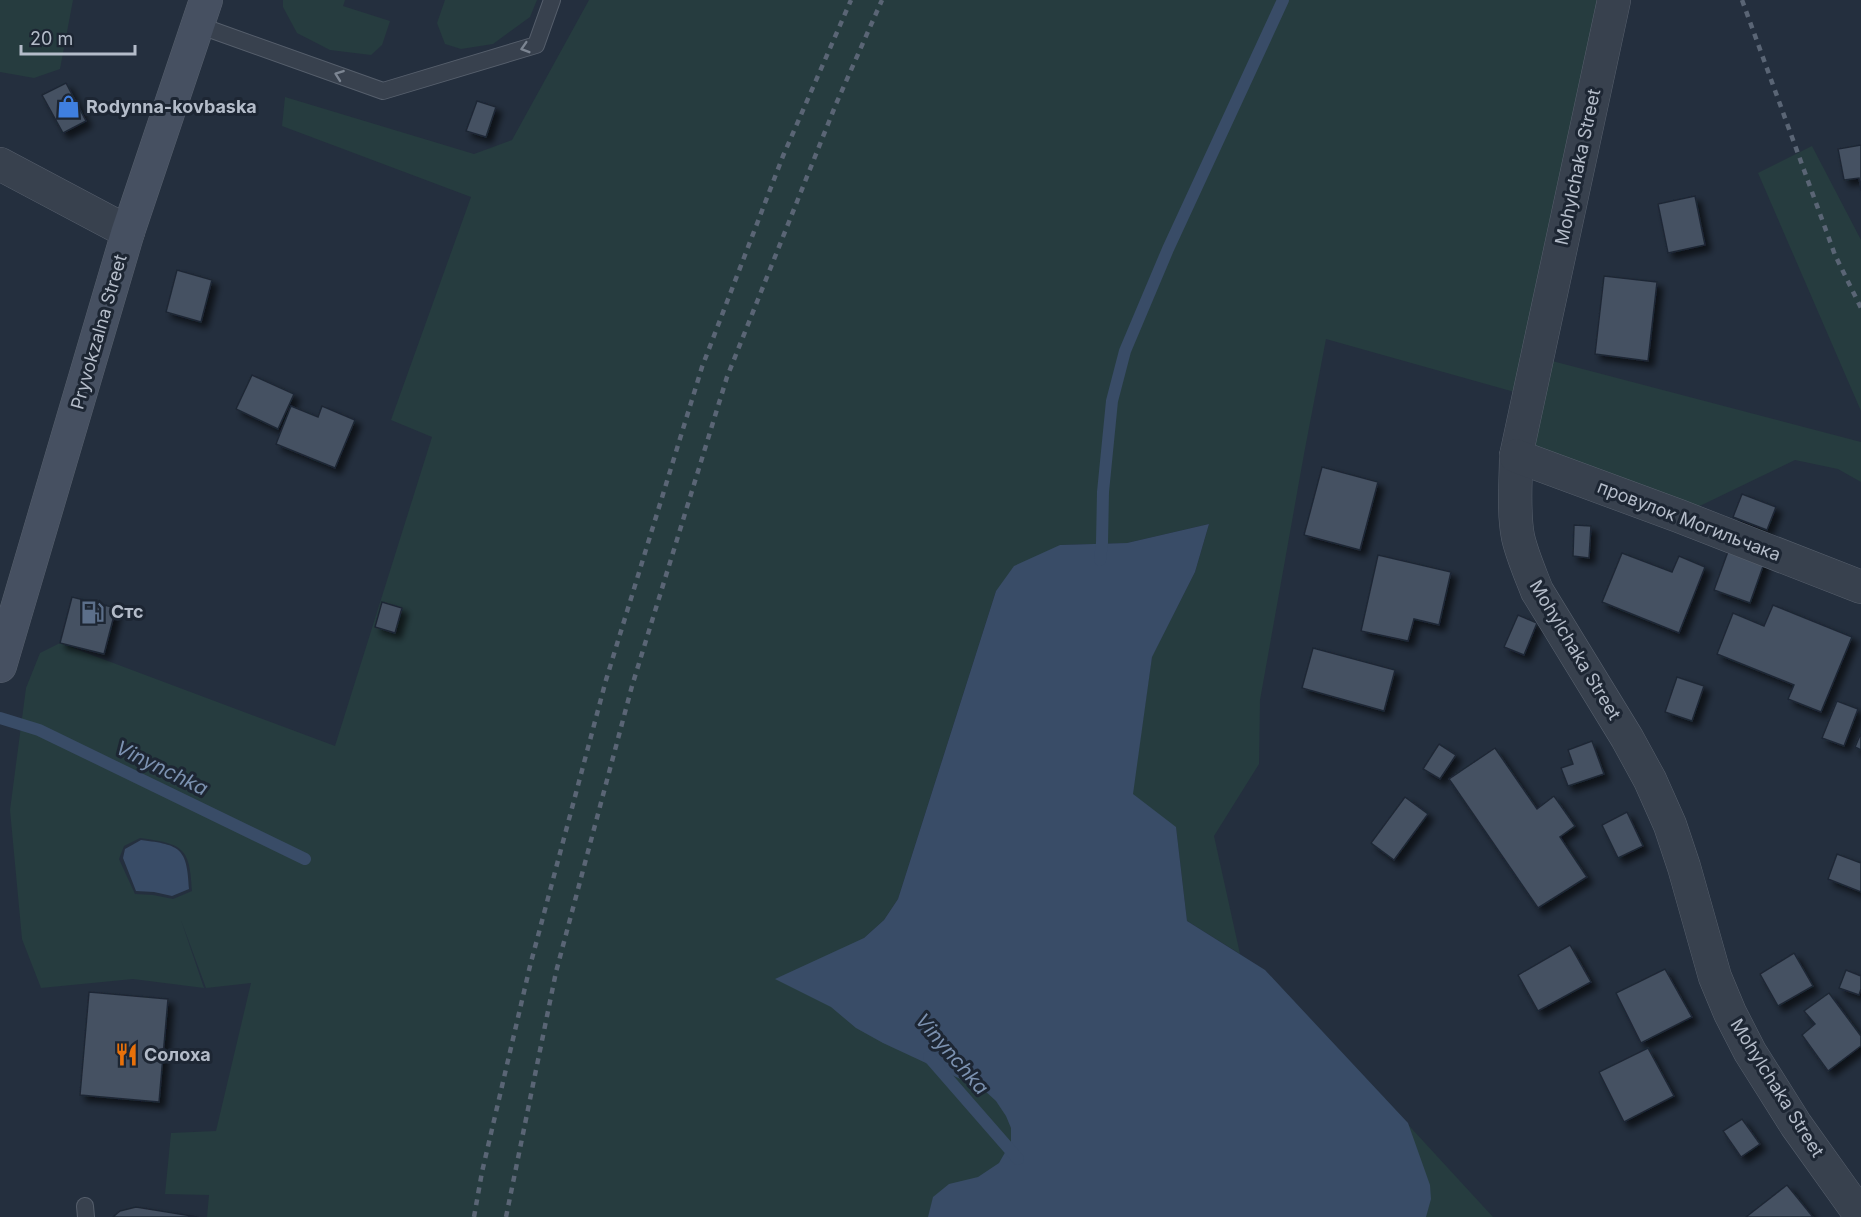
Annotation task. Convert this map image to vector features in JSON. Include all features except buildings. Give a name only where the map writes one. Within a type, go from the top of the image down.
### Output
[{"type":"street","name":"Mohylchaka Street","points":[[1614,0],[1516,456],[1515,500],[1518,536],[1537,591],[1627,738],[1650,780],[1677,846],[1715,977],[1730,1013],[1750,1052],[1796,1125],[1861,1216]]},
{"type":"street","name":"Pryvokzalna Street","points":[[0,666],[6,622],[128,232],[202,12]]},
{"type":"street","points":[[0,164],[128,232]]},
{"type":"street","name":"провулок Могильчака","points":[[1516,456],[1861,587]]},
{"type":"lane","points":[[202,12],[383,91],[536,45],[552,0]]},
{"type":"green space","points":[[0,0],[73,0],[60,69],[34,78],[0,72]]},
{"type":"green space","points":[[283,0],[345,0],[343,6],[390,21],[382,45],[371,55],[330,50],[297,33],[283,7]]},
{"type":"green space","points":[[445,0],[537,0],[530,17],[493,44],[461,49],[445,44],[437,23]]},
{"type":"green space","points":[[589,0],[1614,0],[1537,357],[1861,442],[1861,482],[1838,469],[1795,460],[1679,516],[1516,456],[1529,396],[1326,339],[1260,700],[1259,764],[1214,836],[1240,954],[1187,921],[1176,828],[1132,795],[1152,656],[1195,572],[1209,524],[1127,543],[1060,545],[996,591],[898,899],[884,920],[864,938],[1355,1067],[1493,1217],[207,1217],[209,1195],[165,1194],[171,1133],[216,1131],[251,983],[206,988],[181,920],[204,988],[133,979],[41,988],[22,939],[10,810],[26,688],[40,653],[60,643],[335,746],[432,437],[391,420],[471,197],[282,126],[285,97],[474,154],[512,140]],"holes":[[[140,838],[166,842],[181,850],[189,865],[192,891],[173,899],[135,894],[119,859],[124,846]]]},
{"type":"green space","points":[[1812,146],[1861,240],[1861,411],[1758,173]]},
{"type":"water","points":[[1209,524],[1195,572],[1152,657],[1133,794],[1176,827],[1187,921],[1265,970],[1408,1123],[1430,1185],[1431,1199],[1426,1217],[928,1217],[933,1197],[949,1184],[978,1177],[999,1163],[1011,1142],[1011,1128],[1006,1116],[996,1101],[984,1090],[883,1043],[856,1028],[831,1007],[775,979],[864,938],[884,920],[898,899],[996,591],[1014,566],[1060,545],[1127,543]]},
{"type":"water","points":[[141,840],[165,844],[179,851],[186,865],[189,889],[172,896],[136,891],[123,858],[125,849]]},
{"type":"waterway","points":[[1100,560],[1103,492],[1112,401],[1125,351],[1168,249],[1283,0]]},
{"type":"waterway","name":"Vinynchka","points":[[0,718],[39,730],[305,859]]},
{"type":"waterway","name":"Vinynchka","points":[[929,1057],[1018,1159]]},
{"type":"railway","points":[[474,1217],[482,1172],[530,966],[606,680],[702,367],[783,156],[851,0]]},
{"type":"railway","points":[[506,1217],[556,972],[632,686],[727,377],[836,104],[882,0]]},
{"type":"railway","points":[[1742,0],[1835,255],[1861,308]]},
{"type":"place","name":"Rodynna-kovbaska","points":[[68,107]]},
{"type":"place","name":"Стс","points":[[93,612]]},
{"type":"place","name":"Солоха","points":[[126,1055]]}]
